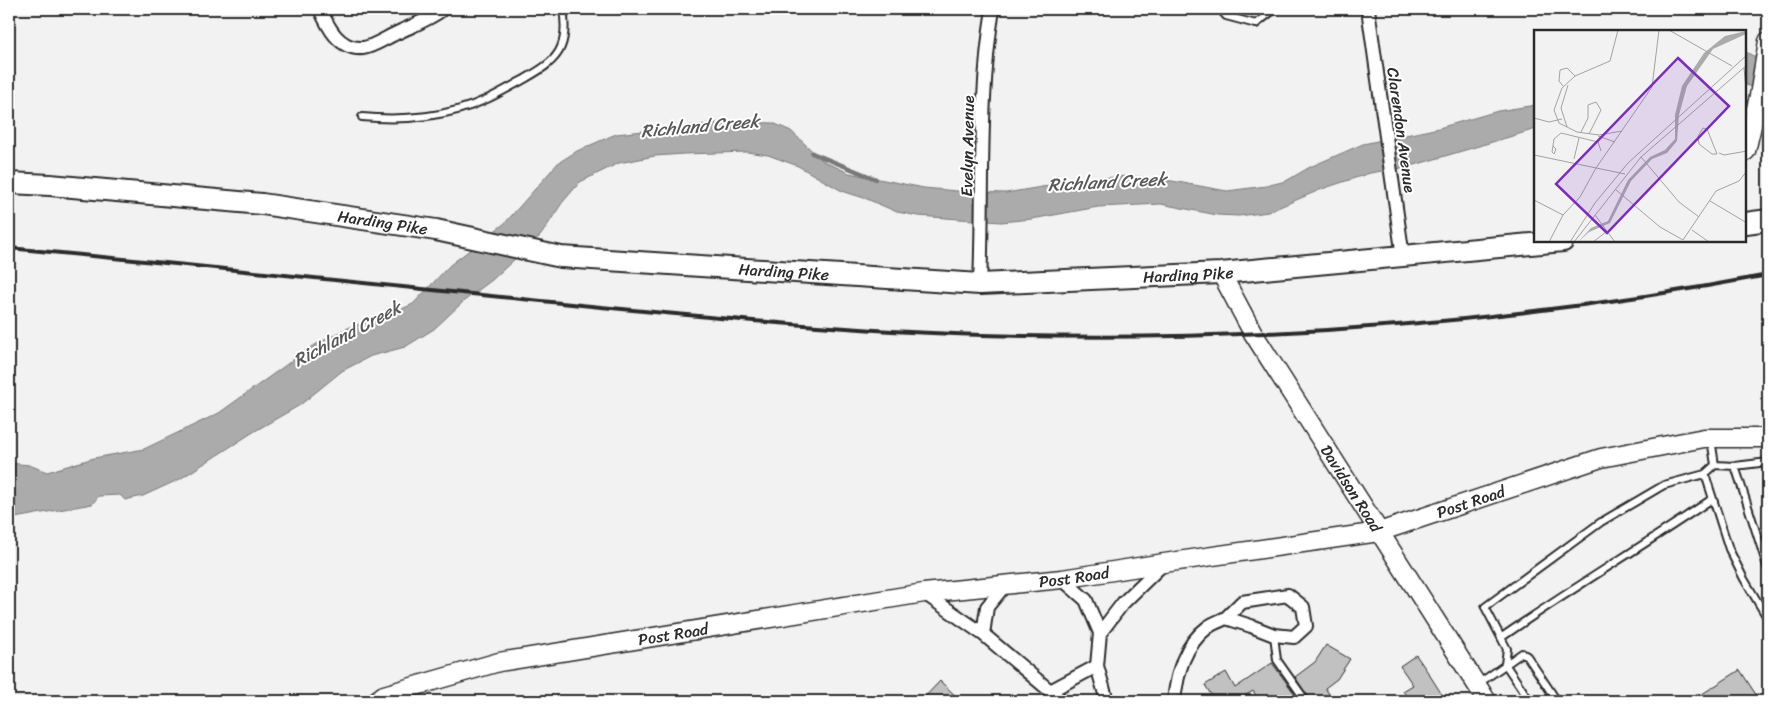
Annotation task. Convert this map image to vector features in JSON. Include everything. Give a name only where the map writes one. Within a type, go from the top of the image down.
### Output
[{"type":"main road","name":"Harding Pike","points":[[9,183],[50,184],[262,204],[436,230],[561,258],[980,284],[1221,274],[1553,242]]},
{"type":"main road","points":[[1747,223],[1768,220]]},
{"type":"street","points":[[320,9],[328,26],[338,39],[351,47],[364,48],[434,17],[443,9]]},
{"type":"street","name":"Evelyn Avenue","points":[[980,284],[986,49],[993,9]]},
{"type":"street","name":"Clarendon Avenue","points":[[1368,9],[1403,257]]},
{"type":"street","points":[[1747,147],[1759,96],[1767,49]]},
{"type":"street","name":"Davidson Road","points":[[1221,274],[1253,333],[1486,701]]},
{"type":"street","name":"Post Road","points":[[376,701],[384,695],[499,662],[924,593],[1062,580],[1164,563],[1379,532],[1601,458],[1711,438],[1768,438]]},
{"type":"street","points":[[1100,634],[1123,603],[1164,563]]},
{"type":"street","points":[[1062,580],[1086,600],[1100,634],[1097,666],[1107,701]]},
{"type":"street","points":[[983,634],[987,607],[1006,585]]},
{"type":"street","points":[[924,593],[983,634],[1062,701]]},
{"type":"street","points":[[1174,701],[1176,681],[1182,661],[1192,644],[1208,627],[1226,618],[1242,602],[1288,595],[1303,607],[1306,626],[1294,637],[1274,635],[1226,618]]},
{"type":"street","points":[[1050,691],[1097,666]]},
{"type":"lane","points":[[362,116],[400,120],[458,110],[486,100],[539,72],[561,48],[565,30],[563,9]]},
{"type":"lane","points":[[1220,9],[1226,16],[1256,24],[1275,9]]},
{"type":"lane","points":[[1711,438],[1715,465]]},
{"type":"lane","points":[[1530,701],[1505,664],[1508,649],[1485,607],[1601,522],[1664,486],[1705,474],[1715,465],[1735,466],[1768,462]]},
{"type":"lane","points":[[1735,466],[1768,569]]},
{"type":"lane","points":[[1705,474],[1728,549],[1768,617]]},
{"type":"lane","points":[[1502,637],[1712,499]]},
{"type":"lane","points":[[1274,635],[1277,660],[1306,701]]},
{"type":"lane","points":[[1476,685],[1522,653],[1527,656],[1557,701]]},
{"type":"water","points":[[1747,53],[1768,64],[1768,94],[1747,85]]},
{"type":"water","points":[[1534,105],[1534,130],[1408,167],[1370,173],[1322,189],[1268,212],[1239,216],[1217,215],[1161,204],[1098,207],[1032,219],[1001,222],[918,216],[897,212],[842,191],[798,166],[768,155],[747,152],[684,154],[655,156],[619,163],[580,182],[562,203],[541,235],[434,329],[405,347],[371,356],[342,371],[300,405],[180,479],[143,496],[125,500],[120,495],[99,496],[92,504],[9,519],[9,463],[29,465],[47,472],[94,458],[144,449],[219,413],[311,347],[350,327],[382,318],[413,304],[450,265],[505,223],[558,163],[577,151],[616,134],[728,122],[773,123],[791,131],[823,161],[849,173],[924,188],[1006,193],[1089,179],[1130,176],[1227,191],[1266,186],[1286,181],[1310,167],[1363,144],[1439,128],[1498,111]]},
{"type":"building","points":[[1326,645],[1350,659],[1337,679],[1325,688],[1334,701],[1311,701],[1295,677],[1315,662]]},
{"type":"building","points":[[1416,655],[1446,701],[1410,701],[1403,691],[1413,685],[1400,666]]},
{"type":"building","points":[[1272,663],[1300,701],[1260,701],[1253,691],[1241,698],[1243,701],[1215,701],[1205,685],[1226,672],[1235,688]]},
{"type":"building","points":[[1740,670],[1760,701],[1691,701]]},
{"type":"building","points":[[940,681],[961,701],[921,701]]},
{"type":"waterway","name":"Richland Creek","points":[[812,153],[876,179]]},
{"type":"railway","points":[[9,248],[549,302],[839,328],[982,335],[1081,337],[1278,332],[1475,318],[1671,292],[1768,275]]}]
